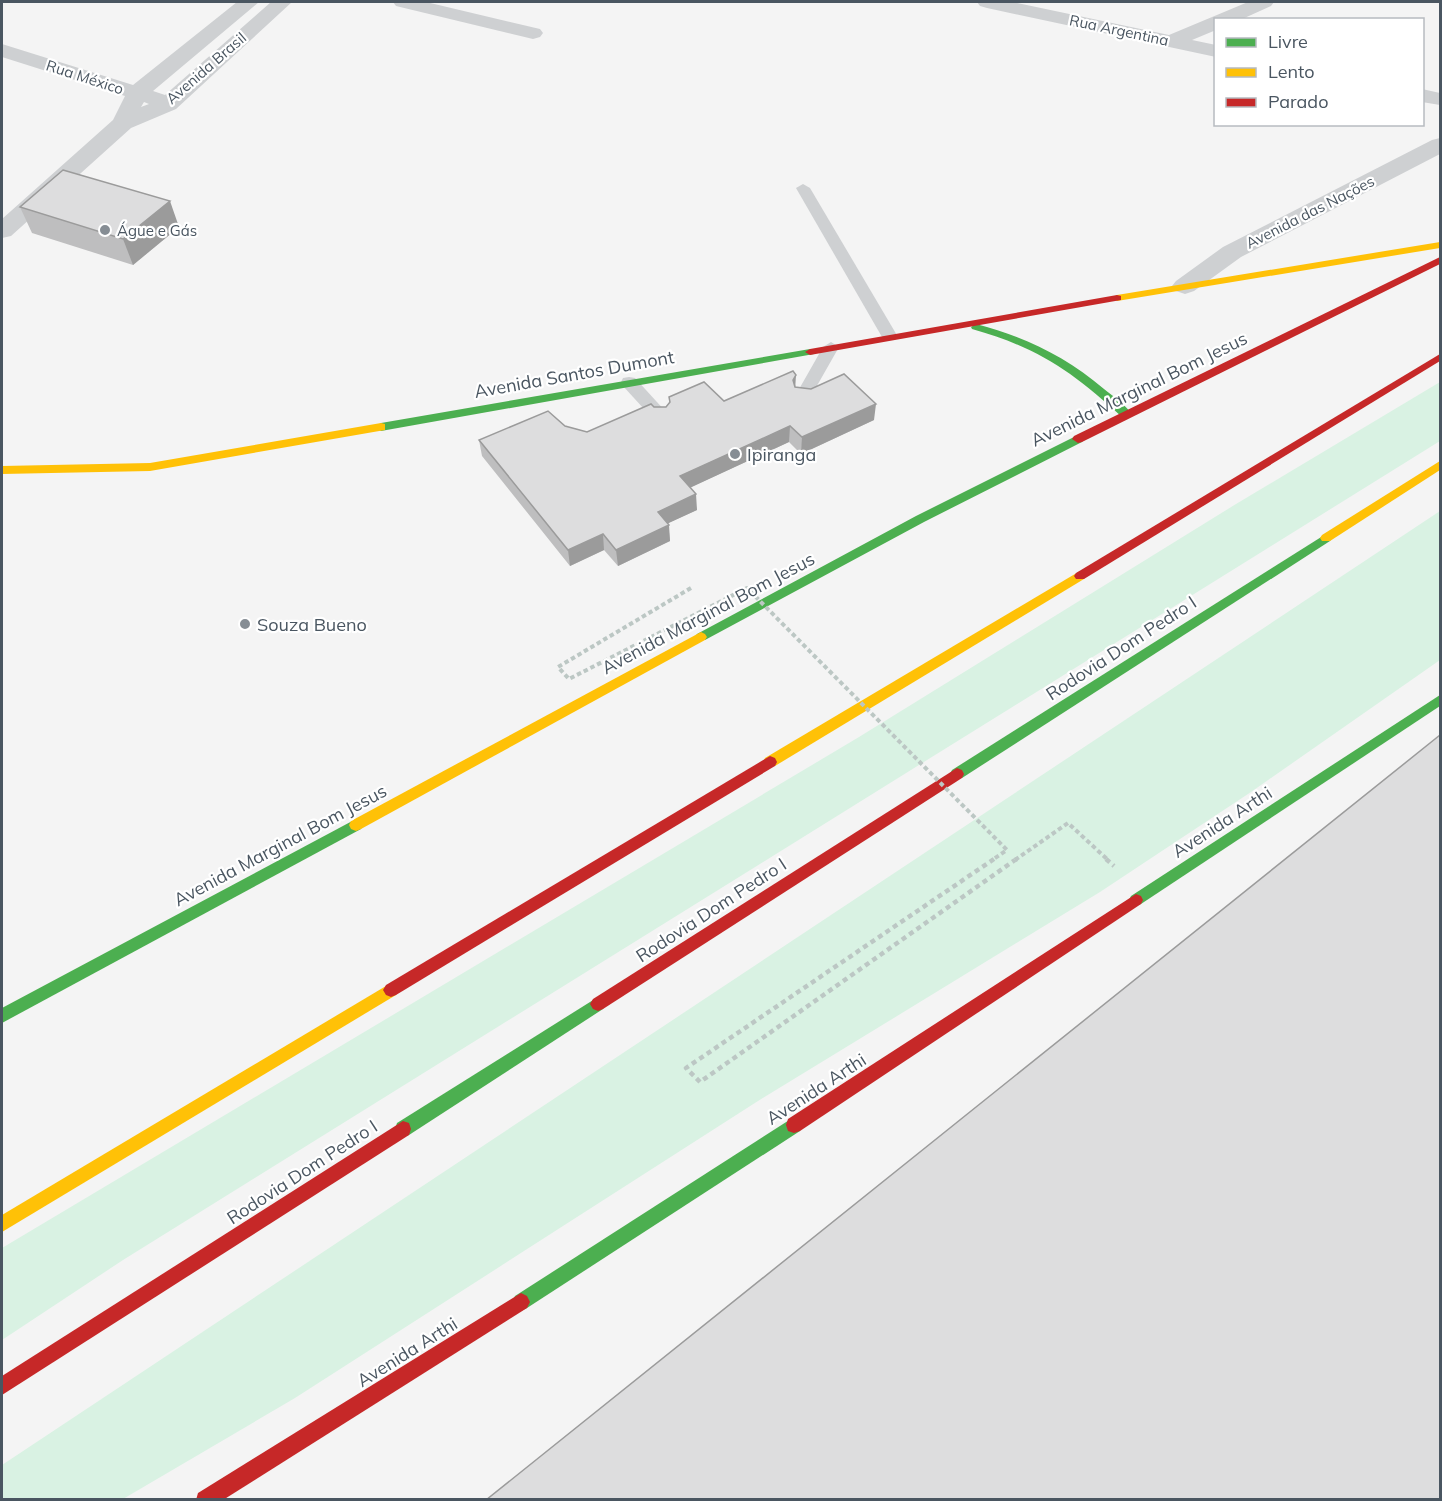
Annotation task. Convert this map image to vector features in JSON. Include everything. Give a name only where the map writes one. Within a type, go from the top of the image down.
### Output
[{"type":"main road","points":[[963,324],[1440,245]]},
{"type":"main road","name":"Avenida Marginal Bom Jesus","points":[[2,1016],[920,519],[1126,414],[1440,260]]},
{"type":"main road","name":"Avenida Santos Dumont","points":[[2,470],[150,467],[963,324],[1009,334],[1044,347],[1078,369],[1126,414]]},
{"type":"main road","points":[[2,1224],[1306,440],[1440,357]]},
{"type":"main road","name":"Rodovia Dom Pedro I","points":[[2,1386],[1440,465]]},
{"type":"main road","name":"Avenida Arthi","points":[[205,1500],[596,1255],[1440,700]]},
{"type":"street","name":"Avenida Brasil","points":[[123,123],[137,93],[249,2]]},
{"type":"street","name":"Avenida Brasil","points":[[2,231],[123,123],[168,104],[282,2]]},
{"type":"street","points":[[403,2],[533,33]]},
{"type":"street","name":"Rua Argentina","points":[[987,2],[1214,51]]},
{"type":"street","points":[[1226,18],[1264,2]]},
{"type":"street","points":[[229,18],[258,22]]},
{"type":"street","points":[[1169,42],[1214,22]]},
{"type":"street","name":"Rua México","points":[[2,50],[168,104]]},
{"type":"street","points":[[1424,95],[1440,99]]},
{"type":"street","name":"Avenida das Nações","points":[[1185,286],[1232,252],[1440,145]]},
{"type":"lane","points":[[803,188],[890,337]]},
{"type":"lane","points":[[802,398],[831,347]]},
{"type":"lane","points":[[629,382],[660,417]]},
{"type":"path","points":[[691,588],[558,667],[569,679],[747,588],[1007,850],[687,1068],[700,1082],[1068,823],[1145,894]]},
{"type":"green space","points":[[1440,382],[1440,441],[123,1260],[2,1340],[2,1248],[859,737],[1236,504]]},
{"type":"green space","points":[[1440,511],[1440,660],[1251,792],[1100,892],[758,1101],[295,1398],[123,1499],[2,1499],[2,1465]]},
{"type":"building","points":[[63,170],[170,201],[123,239],[20,207]]},
{"type":"building","points":[[793,371],[796,375],[793,380],[795,387],[811,389],[844,374],[876,404],[802,437],[790,426],[680,476],[696,494],[658,512],[669,525],[616,550],[603,534],[568,550],[479,440],[548,411],[565,426],[587,432],[651,404],[654,407],[666,407],[670,402],[669,397],[704,382],[724,401]]},
{"type":"building","points":[[1440,735],[1440,1500],[486,1500]]},
{"type":"traffic: fast","points":[[976,327],[1000,333],[1040,349],[1074,370],[1126,414]]},
{"type":"traffic: fast","points":[[381,427],[810,352]]},
{"type":"traffic: fast","points":[[701,637],[920,519],[1078,439]]},
{"type":"traffic: fast","points":[[957,774],[1326,538]]},
{"type":"traffic: fast","points":[[1136,900],[1440,700]]},
{"type":"traffic: fast","points":[[2,1016],[356,825]]},
{"type":"traffic: fast","points":[[403,1129],[598,1004]]},
{"type":"traffic: fast","points":[[521,1302],[794,1125]]},
{"type":"traffic: slow","points":[[1117,298],[1440,245]]},
{"type":"traffic: slow","points":[[2,470],[150,467],[381,427]]},
{"type":"traffic: slow","points":[[1326,538],[1440,465]]},
{"type":"traffic: slow","points":[[770,762],[1080,576]]},
{"type":"traffic: slow","points":[[356,825],[701,637]]},
{"type":"traffic: slow","points":[[2,1224],[391,990]]},
{"type":"traffic: jam","points":[[1078,439],[1440,260]]},
{"type":"traffic: jam","points":[[810,352],[1117,298]]},
{"type":"traffic: jam","points":[[1080,576],[1440,357]]},
{"type":"traffic: jam","points":[[391,990],[770,762]]},
{"type":"traffic: jam","points":[[598,1004],[957,774]]},
{"type":"traffic: jam","points":[[794,1125],[1136,900]]},
{"type":"traffic: jam","points":[[2,1386],[403,1129]]},
{"type":"traffic: jam","points":[[205,1500],[521,1302]]},
{"type":"place","name":"Águe e Gás","points":[[105,230]]},
{"type":"place","name":"Ipiranga","points":[[735,454]]},
{"type":"place","name":"Souza Bueno","points":[[245,624]]}]
